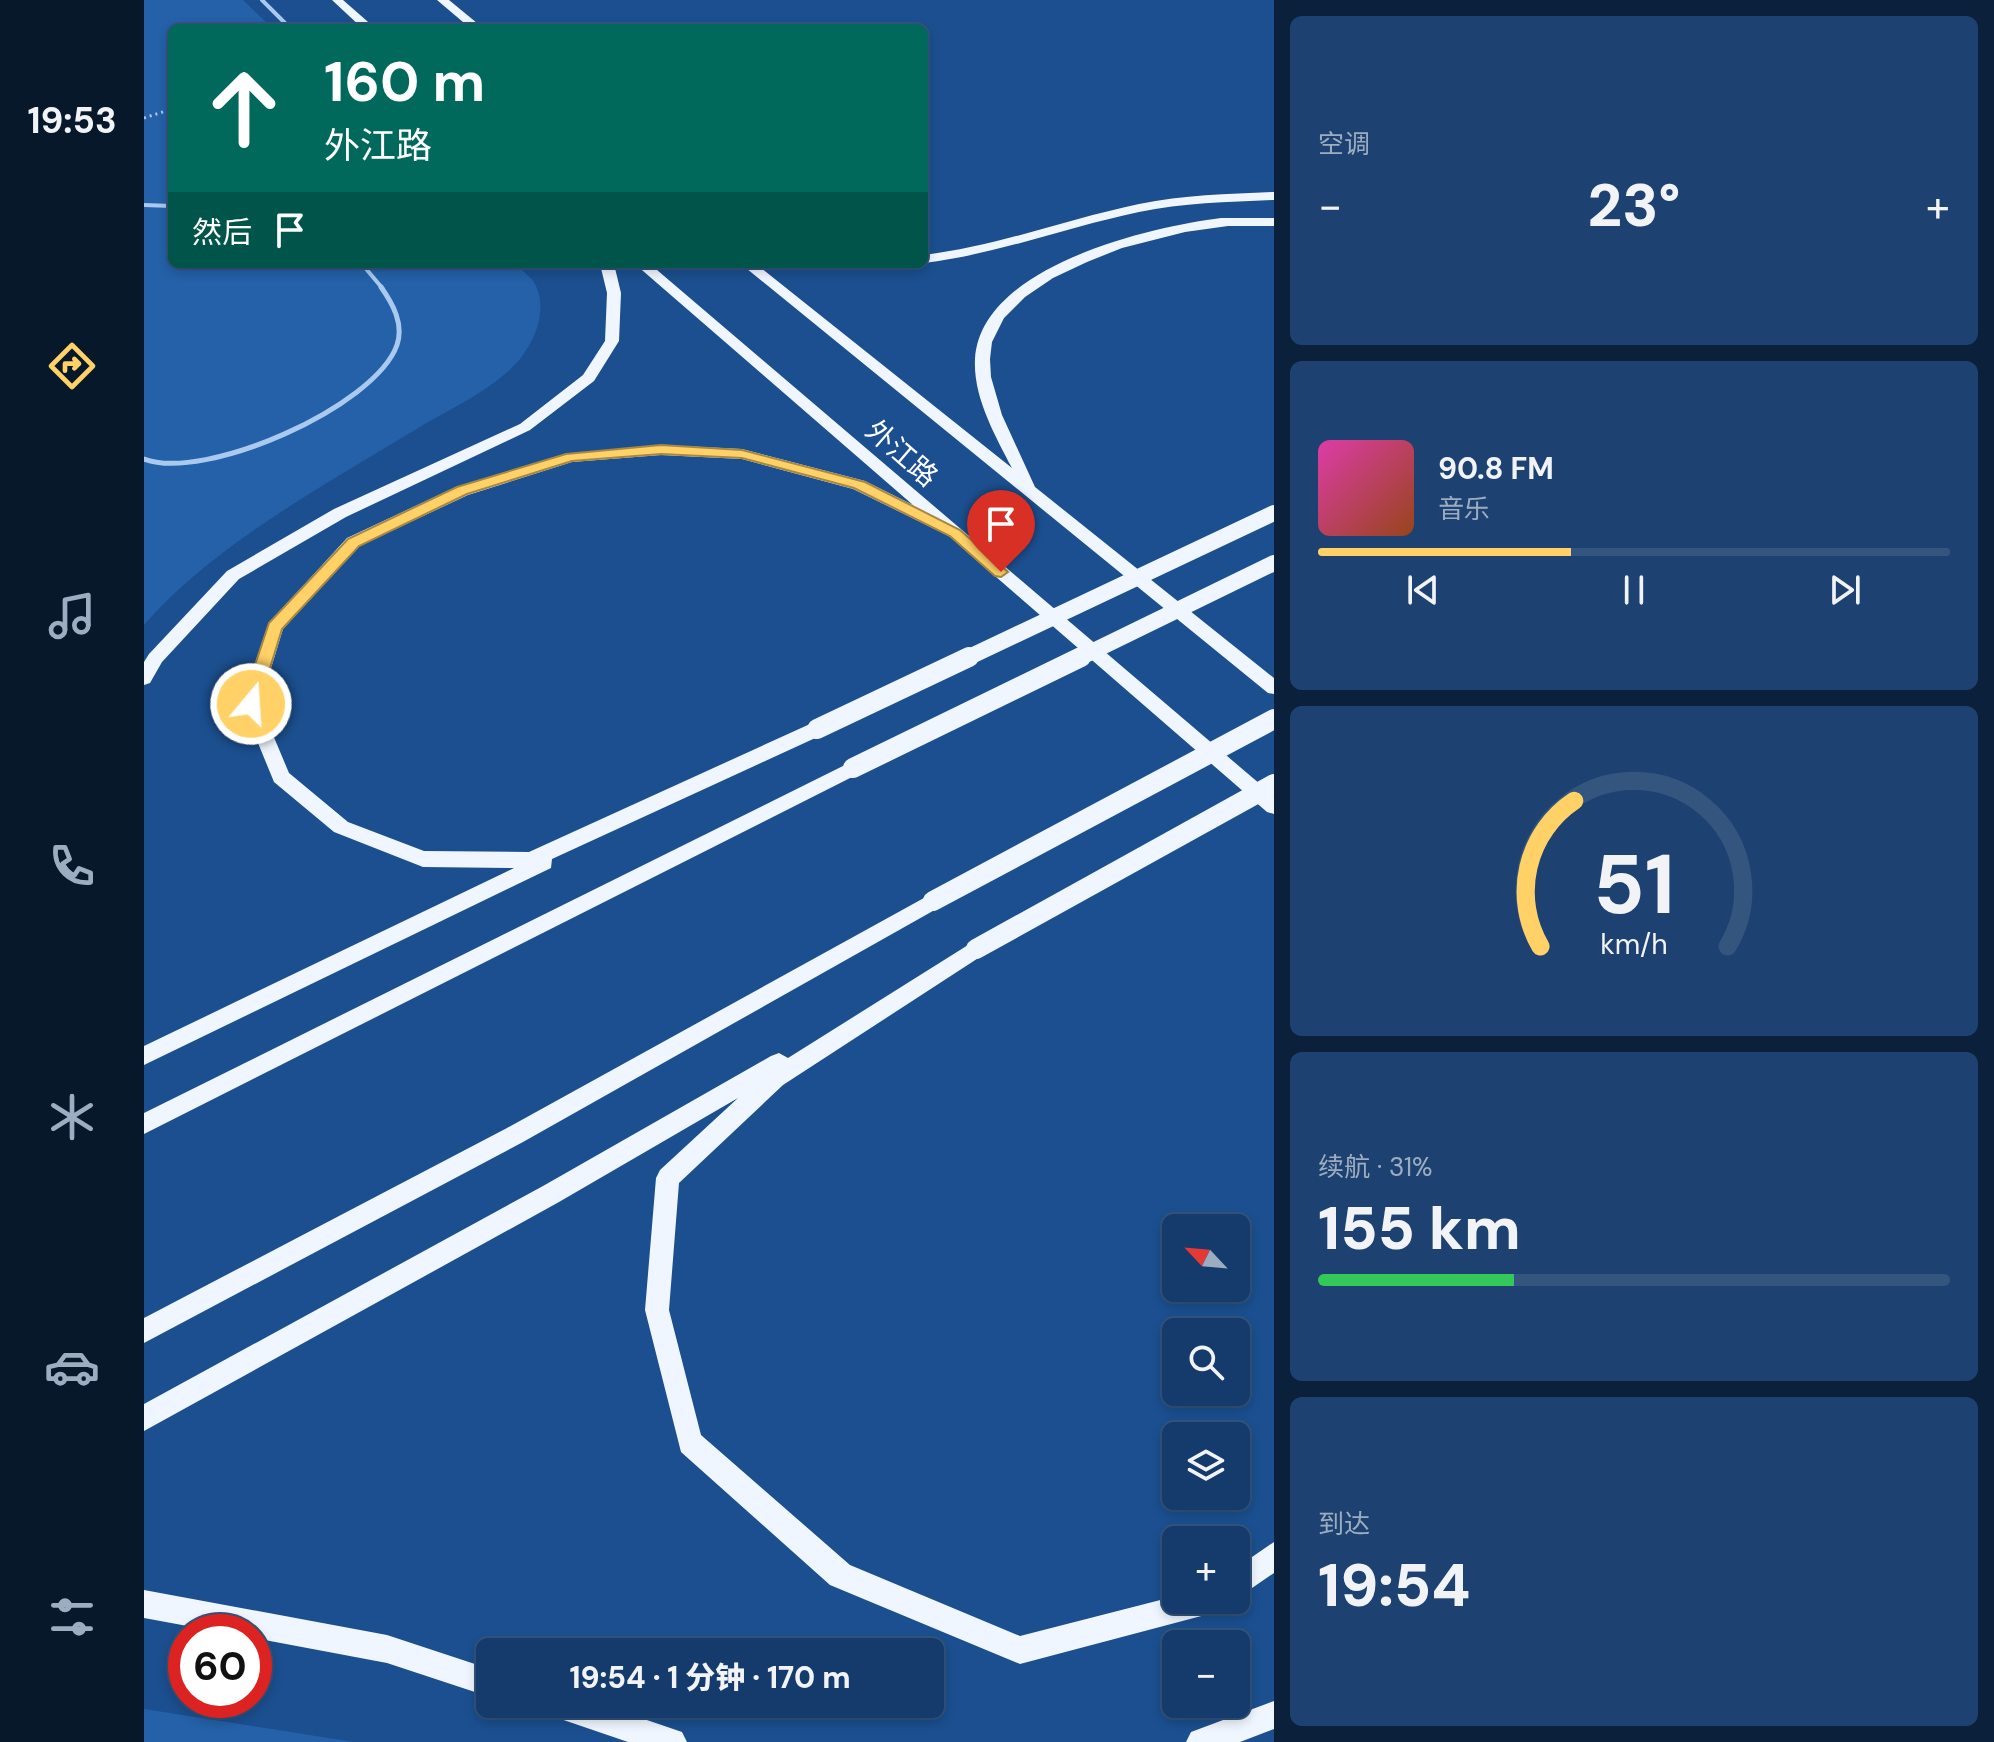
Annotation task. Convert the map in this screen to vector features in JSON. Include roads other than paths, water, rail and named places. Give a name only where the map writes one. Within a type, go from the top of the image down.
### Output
[{"type":"main road","points":[[337,0],[364,24]]},
{"type":"main road","points":[[442,0],[472,24]]},
{"type":"main road","points":[[928,259],[970,255],[1124,211],[1204,198],[1274,196]]},
{"type":"main road","points":[[1032,492],[985,396],[984,343],[1000,312],[1045,274],[1115,246],[1213,223],[1274,222]]},
{"type":"main road","points":[[144,679],[155,658],[233,575],[340,513],[525,427],[589,378],[612,341],[614,293],[608,268]]},
{"type":"main road","name":"外江路","points":[[647,268],[1274,807]]},
{"type":"main road","name":"外江路","points":[[753,268],[1274,688]]},
{"type":"main road","points":[[817,729],[531,860],[423,859],[341,827],[281,777],[251,704],[275,627],[353,542],[462,491],[571,457],[661,450],[742,454],[859,485],[955,533]]},
{"type":"main road","points":[[144,1056],[817,729],[1274,513]]},
{"type":"main road","points":[[144,1124],[853,768],[1274,563]]},
{"type":"main road","points":[[144,1331],[515,1135],[933,901],[1274,719]]},
{"type":"main road","points":[[144,1418],[551,1194],[976,949],[1274,784]]},
{"type":"main road","points":[[976,949],[775,1078],[668,1178],[657,1310],[690,1443],[840,1575],[1020,1650],[1162,1613]]},
{"type":"main road","points":[[1250,1574],[1274,1556]]},
{"type":"main road","points":[[144,1604],[387,1649],[476,1678]]},
{"type":"main road","points":[[1201,1742],[1274,1715]]},
{"type":"main road","points":[[599,1718],[672,1742]]},
{"type":"lane","points":[[262,0],[286,24]]},
{"type":"lane","points":[[144,205],[168,206]]},
{"type":"lane","points":[[144,459],[152,465],[193,465],[295,430],[365,385],[397,346],[398,317],[381,286],[365,268]]}]
